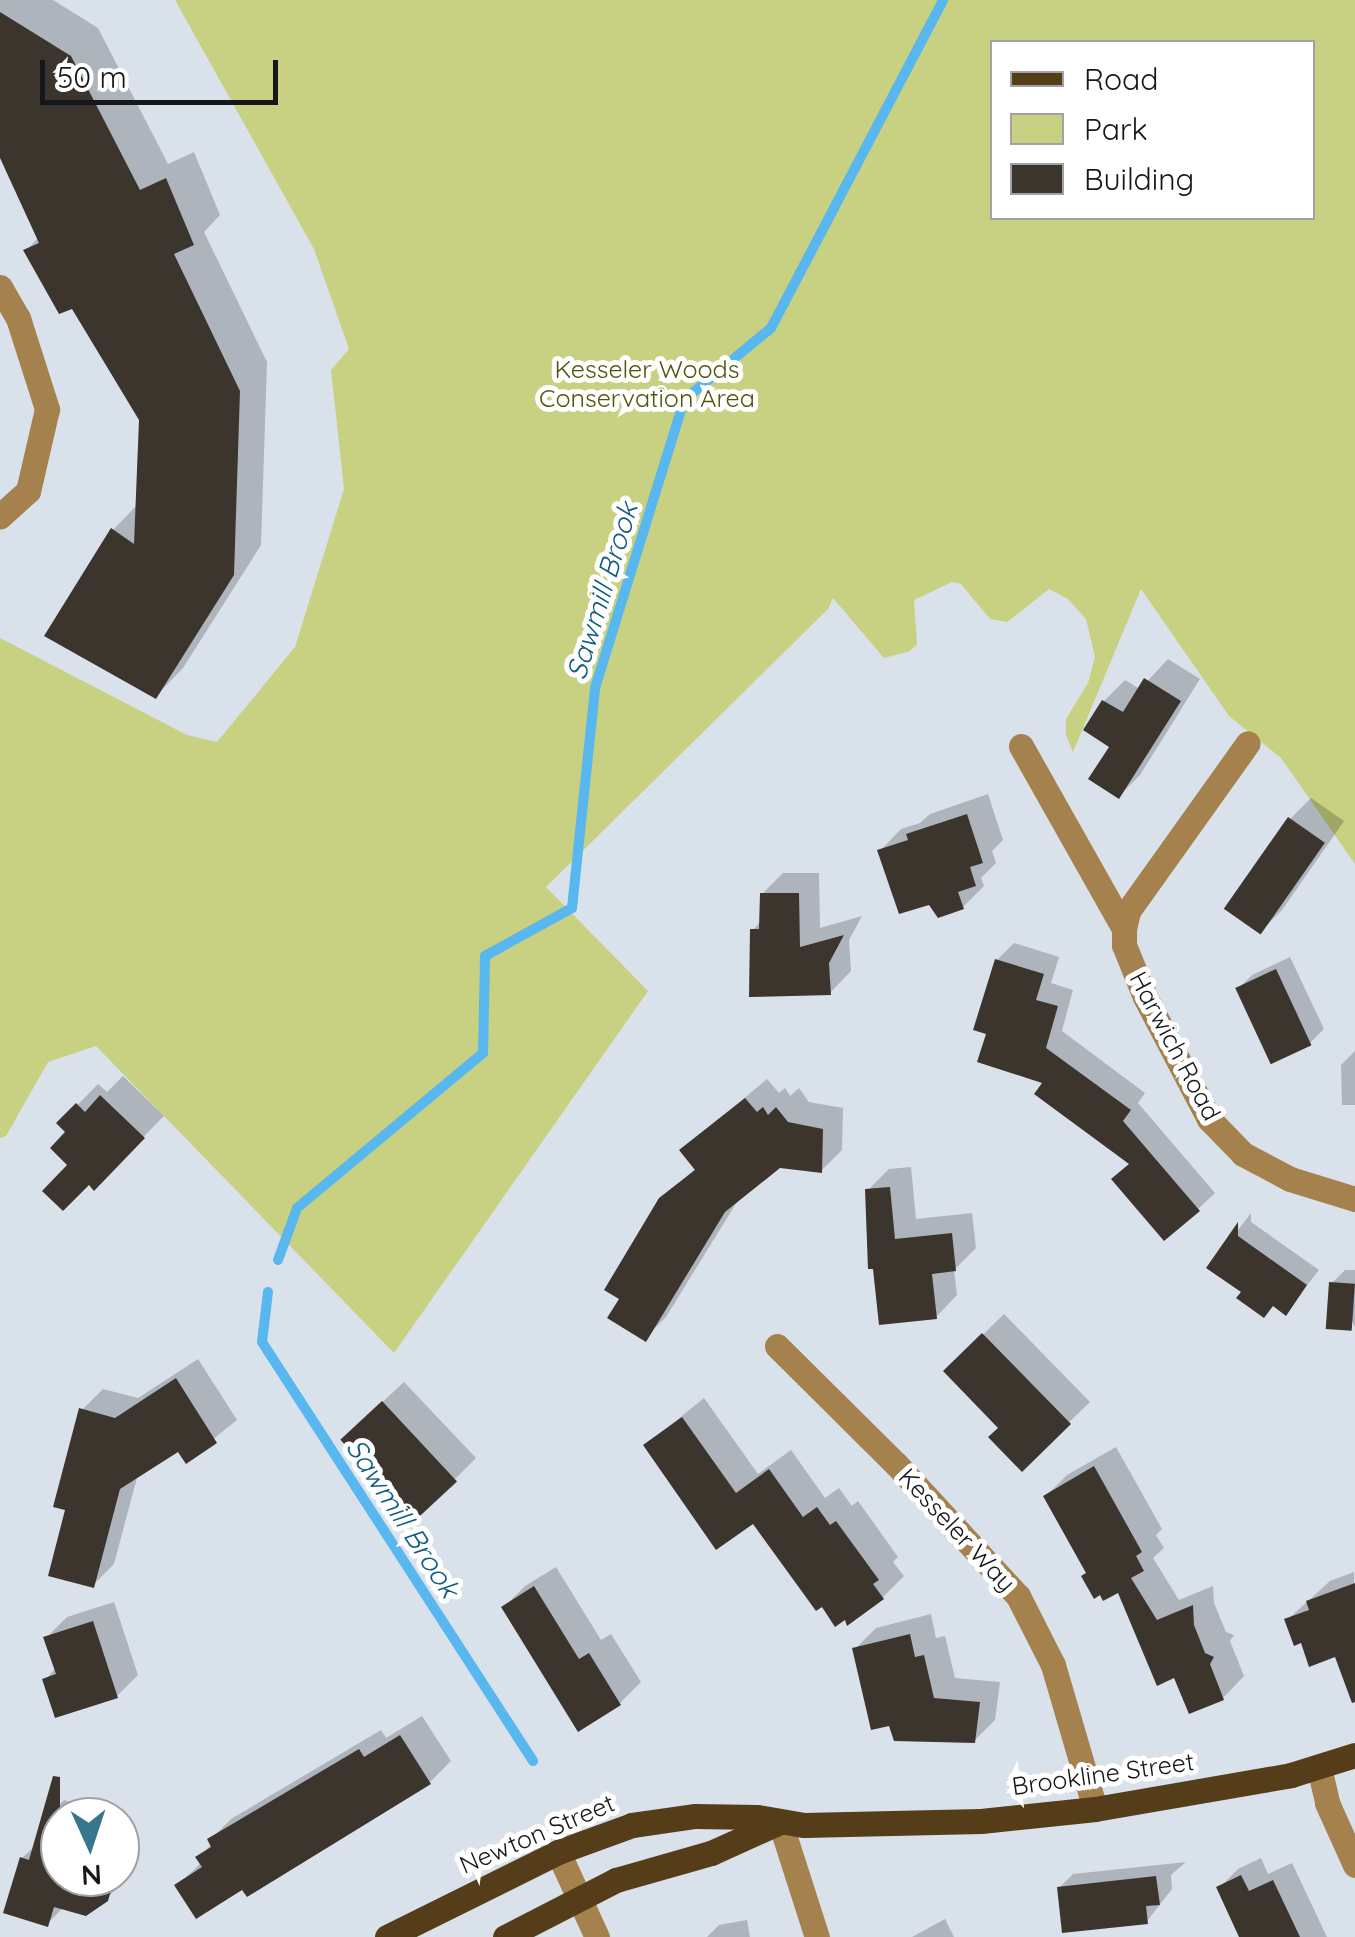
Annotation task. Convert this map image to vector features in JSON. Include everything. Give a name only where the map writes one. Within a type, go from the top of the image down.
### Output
[{"type":"main road","name":"Brookline Street","points":[[855,1824],[981,1821],[1096,1809],[1319,1767],[1355,1756]]},
{"type":"main road","name":"Newton Street","points":[[387,1937],[558,1852],[632,1824],[696,1816],[855,1824]]},
{"type":"main road","name":"Newton Street","points":[[505,1937],[616,1880],[711,1853],[780,1822]]},
{"type":"street","points":[[0,287],[18,318],[47,408],[28,491],[0,516]]},
{"type":"street","points":[[1124,929],[1128,911],[1248,743]]},
{"type":"street","name":"Harwich Road","points":[[1021,746],[1124,929],[1124,945],[1145,997],[1209,1119],[1244,1154],[1290,1179],[1355,1198]]},
{"type":"street","name":"Kesseler Way","points":[[777,1346],[896,1464],[1018,1596],[1053,1665],[1096,1809]]},
{"type":"street","points":[[1319,1767],[1327,1803],[1355,1864]]},
{"type":"street","points":[[780,1822],[817,1937]]},
{"type":"street","points":[[558,1852],[582,1897],[597,1937]]},
{"type":"green space","name":"Kesseler Woods Conservation Area","points":[[175,0],[1355,0],[1355,864],[1281,758],[1229,716],[1141,589],[1073,752],[1066,735],[1066,719],[1088,683],[1095,657],[1086,619],[1068,599],[1049,589],[1007,622],[990,619],[961,584],[952,582],[914,600],[917,644],[910,651],[884,658],[833,598],[828,609],[546,887],[648,991],[394,1353],[96,1046],[48,1062],[6,1136],[0,1138],[0,638],[187,735],[217,742],[295,647],[344,489],[331,370],[349,349],[314,249]]},
{"type":"building","points":[[0,12],[71,56],[140,190],[166,178],[194,245],[174,254],[240,391],[234,575],[156,699],[44,636],[111,528],[134,544],[139,420],[72,309],[59,314],[23,250],[39,243],[0,158]]},
{"type":"building","points":[[1144,678],[1181,701],[1119,799],[1088,779],[1109,747],[1083,730],[1102,700],[1123,712]]},
{"type":"building","points":[[967,814],[983,863],[970,867],[976,886],[958,892],[964,909],[938,918],[929,905],[899,914],[877,850],[908,840],[906,834]]},
{"type":"building","points":[[1288,817],[1325,843],[1261,935],[1224,909]]},
{"type":"building","points":[[760,893],[799,893],[800,947],[844,935],[829,963],[831,995],[749,997],[750,929],[759,929]]},
{"type":"building","points":[[995,959],[1044,974],[1036,1000],[1058,1006],[1046,1048],[1131,1110],[1123,1121],[1200,1211],[1164,1241],[1111,1179],[1129,1164],[1034,1094],[1042,1083],[977,1062],[986,1034],[973,1030]]},
{"type":"building","points":[[1276,969],[1311,1045],[1271,1064],[1235,988]]},
{"type":"building","points":[[100,1095],[145,1138],[94,1191],[89,1185],[63,1211],[42,1191],[67,1165],[50,1148],[65,1132],[56,1123],[76,1103],[85,1112]]},
{"type":"building","points":[[745,1098],[757,1112],[763,1107],[768,1115],[776,1107],[788,1122],[823,1129],[822,1173],[780,1168],[725,1212],[646,1342],[607,1318],[619,1299],[604,1290],[659,1198],[695,1170],[679,1150]]},
{"type":"building","points":[[890,1187],[895,1239],[952,1233],[956,1271],[932,1274],[937,1319],[879,1325],[873,1269],[868,1269],[865,1189]]},
{"type":"building","points":[[1238,1222],[1238,1236],[1307,1285],[1286,1316],[1273,1306],[1264,1318],[1236,1298],[1241,1292],[1206,1268]]},
{"type":"building","points":[[1329,1282],[1355,1284],[1352,1331],[1326,1329]]},
{"type":"building","points":[[982,1333],[1071,1424],[1022,1472],[988,1437],[998,1428],[943,1371]]},
{"type":"building","points":[[176,1378],[217,1443],[186,1464],[178,1452],[120,1489],[94,1588],[48,1576],[65,1510],[53,1507],[79,1408],[115,1418]]},
{"type":"building","points":[[382,1401],[457,1481],[415,1520],[340,1440]]},
{"type":"building","points":[[682,1417],[736,1493],[769,1469],[803,1517],[817,1507],[830,1525],[836,1521],[879,1580],[873,1584],[884,1599],[847,1626],[845,1620],[835,1627],[822,1607],[816,1611],[753,1524],[716,1550],[643,1445]]},
{"type":"building","points":[[1094,1466],[1142,1552],[1136,1556],[1144,1571],[1131,1578],[1157,1620],[1193,1605],[1194,1625],[1205,1653],[1214,1657],[1210,1664],[1224,1700],[1189,1714],[1174,1678],[1157,1686],[1118,1593],[1103,1601],[1100,1595],[1094,1599],[1081,1576],[1086,1573],[1043,1496]]},
{"type":"building","points":[[1355,1583],[1352,1703],[1335,1657],[1309,1667],[1301,1643],[1294,1646],[1284,1619],[1309,1610],[1306,1601]]},
{"type":"building","points":[[534,1586],[579,1659],[589,1653],[621,1705],[578,1732],[501,1607]]},
{"type":"building","points":[[93,1621],[118,1698],[55,1718],[42,1679],[56,1674],[43,1637]]},
{"type":"building","points":[[910,1634],[915,1657],[924,1655],[934,1698],[980,1702],[975,1743],[894,1741],[889,1726],[871,1730],[852,1648]]},
{"type":"building","points":[[400,1735],[431,1784],[247,1897],[242,1890],[196,1919],[174,1885],[202,1867],[195,1857],[211,1847],[207,1839],[359,1749],[364,1757]]},
{"type":"building","points":[[53,1776],[60,1777],[60,1797],[47,1797]]},
{"type":"building","points":[[40,1822],[40,1897],[109,1897],[108,1901],[86,1916],[54,1907],[48,1927],[3,1913],[20,1857],[29,1860]]},
{"type":"building","points":[[1241,1875],[1249,1891],[1273,1880],[1300,1937],[1239,1937],[1216,1887]]},
{"type":"building","points":[[1156,1876],[1160,1905],[1146,1906],[1148,1924],[1062,1933],[1057,1887]]},
{"type":"waterway","name":"Sawmill Brook","points":[[278,1260],[297,1208],[483,1053],[485,956],[572,908],[595,688],[684,400],[771,328],[943,0]]},
{"type":"waterway","name":"Sawmill Brook","points":[[268,1292],[262,1342],[533,1761]]}]
